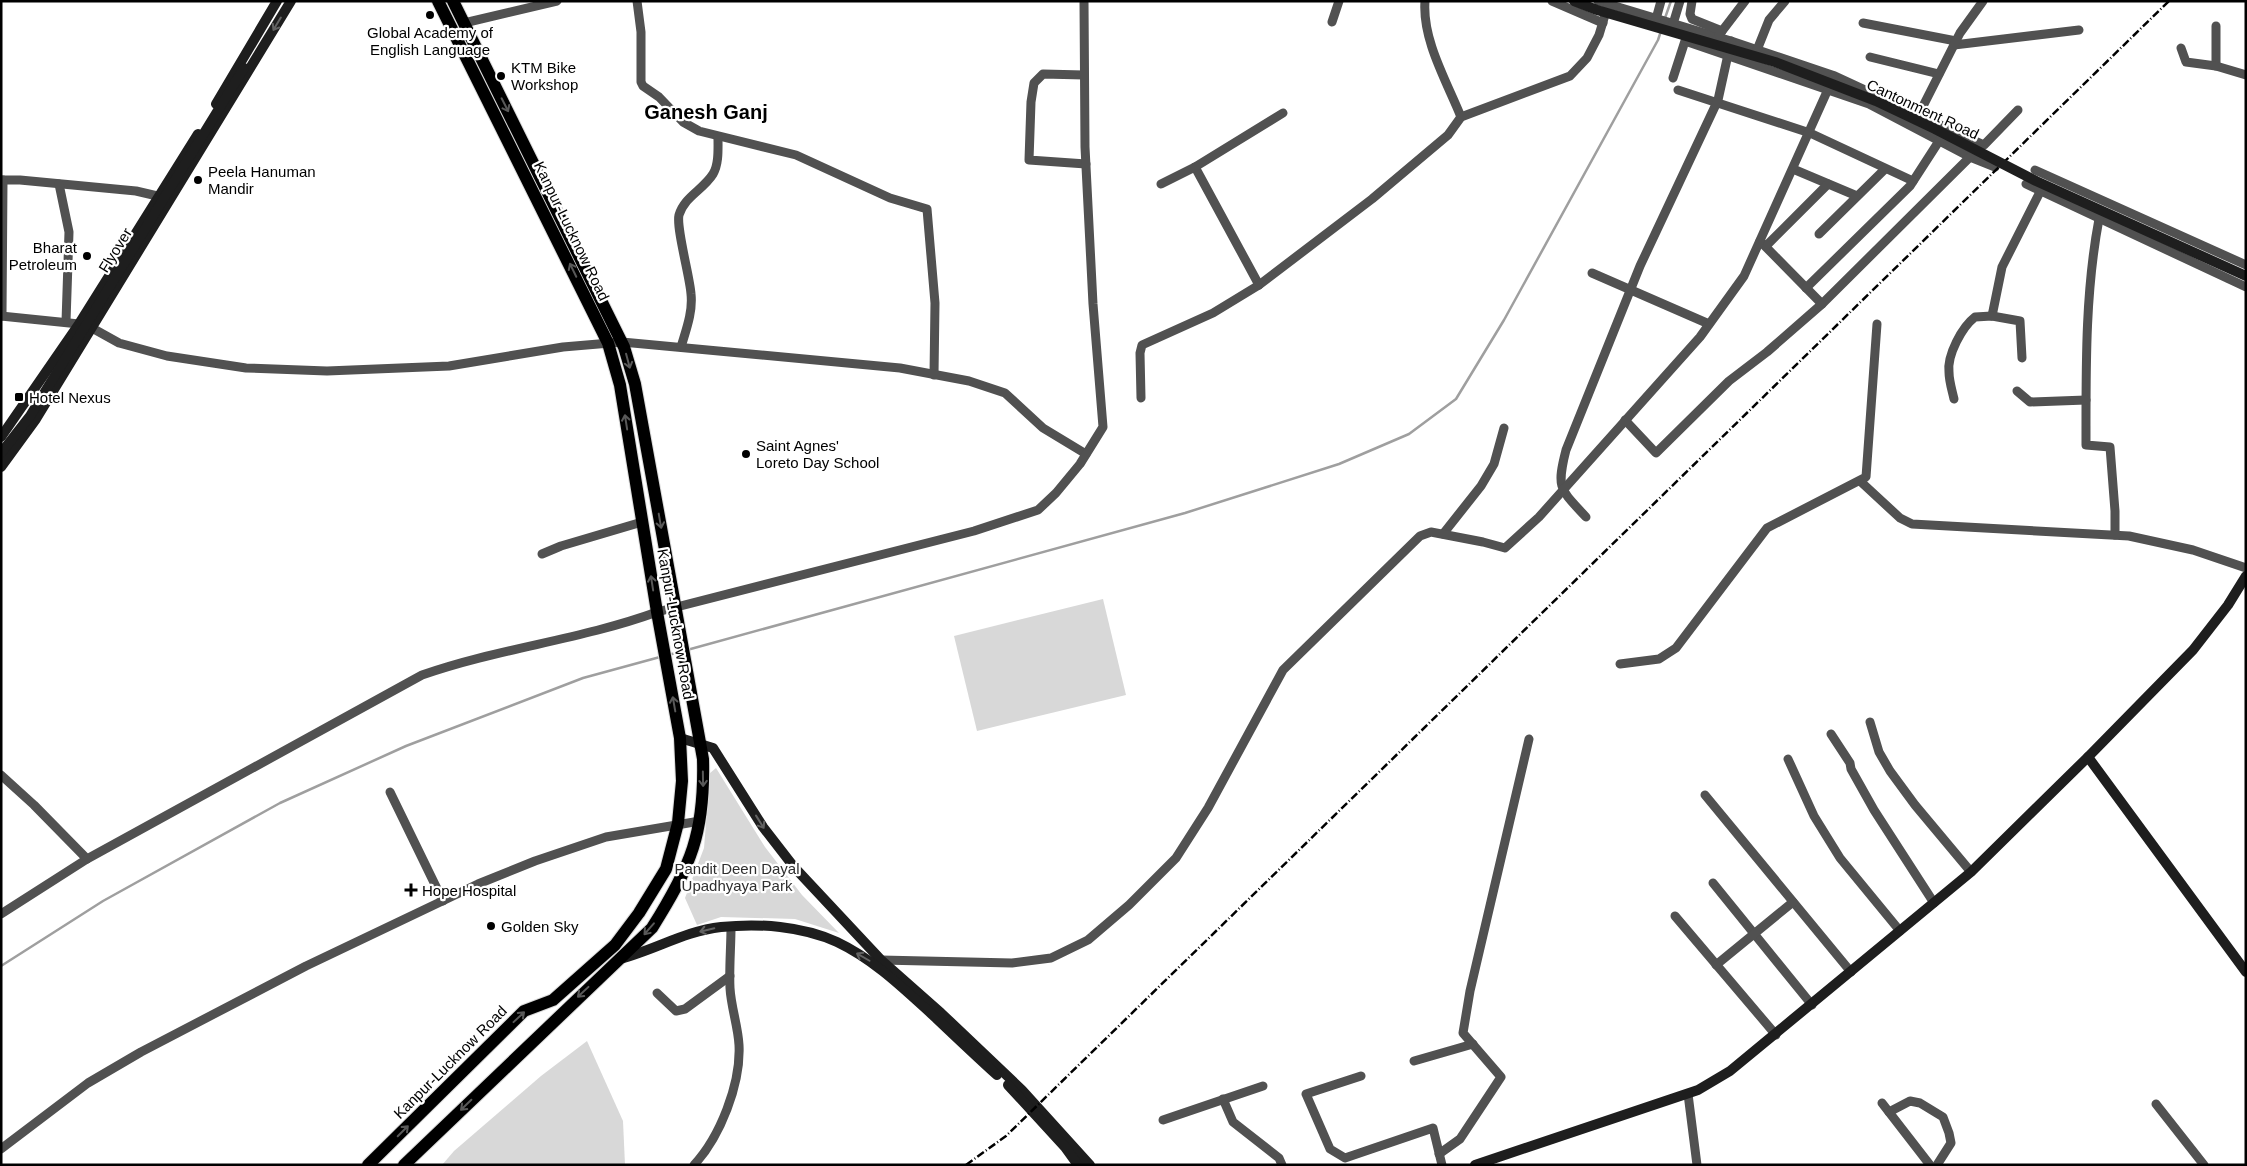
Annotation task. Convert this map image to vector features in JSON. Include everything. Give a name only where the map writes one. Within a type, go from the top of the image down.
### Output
[{"type":"main road","points":[[1,437],[79,324],[160,195],[277,1]]},
{"type":"main road","points":[[1,467],[36,419],[291,1]]},
{"type":"main road","name":"Kanpur-Lucknow Road","points":[[404,1165],[652,928],[674,893],[689,862],[700,821],[704,793],[703,759],[635,384],[622,342],[438,1]]},
{"type":"main road","name":"Kanpur-Lucknow Road","points":[[368,1165],[524,1011],[553,1000],[615,945],[666,868],[678,823],[682,781],[680,738],[662,631],[657,612],[620,385],[608,343],[556,222],[454,1]]},
{"type":"main road","name":"Cantonment Road","points":[[1574,1],[1597,10],[1775,62],[1876,101],[2036,181],[2246,276]]},
{"type":"main road","name":"Flyover","points":[[247,64],[254,40]]},
{"type":"main road","name":"Flyover","points":[[1,454],[30,416],[247,64],[264,47]]},
{"type":"main road","points":[[1475,1165],[1688,1094],[1730,1071],[1971,872],[2088,757],[2192,650],[2228,605],[2246,576]]},
{"type":"main road","points":[[680,738],[713,748],[764,827],[794,867],[882,960],[1022,1090],[1090,1165]]},
{"type":"main road","points":[[2088,757],[2246,972]]},
{"type":"main road","points":[[619,960],[641,953],[675,937],[720,927],[769,926],[801,931],[836,942],[873,963],[903,987],[1012,1088],[1065,1147],[1078,1165]]},
{"type":"main road","points":[[541,1005],[554,1020]]},
{"type":"street","points":[[464,23],[557,1]]},
{"type":"street","points":[[637,1],[641,32],[641,82],[643,86],[659,97],[683,122],[699,131],[718,137],[796,155],[890,198],[927,209],[935,303],[934,374]]},
{"type":"street","points":[[1,914],[87,859],[422,675],[461,661],[622,624],[657,612],[675,609],[974,531],[1038,510],[1056,493],[1086,454],[1103,427],[1086,164],[1084,1]]},
{"type":"street","points":[[1332,22],[1339,1]]},
{"type":"street","points":[[1425,1],[1424,13],[1433,50],[1462,117]]},
{"type":"street","points":[[1552,1],[1603,23]]},
{"type":"street","points":[[1598,1],[1673,24],[1720,34]]},
{"type":"street","points":[[1656,19],[1661,1]]},
{"type":"street","points":[[1673,24],[1680,1]]},
{"type":"street","points":[[1692,1],[1690,14],[1692,19],[1731,41],[1834,76],[1948,126],[1984,145],[2018,110]]},
{"type":"street","points":[[1720,34],[1745,1]]},
{"type":"street","points":[[1757,50],[1769,20],[1785,1]]},
{"type":"street","points":[[1141,398],[1140,353],[1142,345],[1213,313],[1259,285],[1372,199],[1448,135],[1462,117],[1570,76],[1587,58],[1600,35],[1608,3]]},
{"type":"street","points":[[1912,127],[1955,43],[1979,3]]},
{"type":"street","points":[[1863,23],[1955,43],[2079,30]]},
{"type":"street","points":[[2216,26],[2216,66]]},
{"type":"street","points":[[1673,78],[1685,41],[1828,88],[1870,104],[1939,142],[1995,167]]},
{"type":"street","points":[[1586,517],[1562,491],[1560,474],[1566,450],[1630,290],[1716,103],[1731,41]]},
{"type":"street","points":[[2180,48],[2186,62],[2216,66],[2246,75]]},
{"type":"street","points":[[1870,57],[1939,74]]},
{"type":"street","points":[[1084,76],[1043,74],[1034,83],[1031,102],[1029,160],[1086,164]]},
{"type":"street","points":[[882,960],[1012,963],[1051,958],[1088,940],[1129,905],[1176,858],[1208,808],[1283,670],[1420,536],[1431,532],[1505,548],[1539,517],[1709,324],[1744,276],[1763,244],[1793,169],[1834,76]]},
{"type":"street","points":[[1678,90],[1810,133],[1913,181]]},
{"type":"street","points":[[1161,184],[1195,166],[1283,113]]},
{"type":"street","points":[[1806,288],[1913,181],[1948,126]]},
{"type":"street","points":[[681,347],[690,318],[691,296],[679,217],[688,198],[705,184],[714,173],[718,156],[718,137]]},
{"type":"street","points":[[1625,420],[1656,453],[1729,381],[1767,352],[1822,304],[1970,157]]},
{"type":"street","points":[[1195,166],[1259,285]]},
{"type":"street","points":[[1793,169],[1856,196]]},
{"type":"street","points":[[1820,234],[1885,169]]},
{"type":"street","points":[[2035,170],[2246,265]]},
{"type":"street","points":[[170,200],[160,195],[2,180],[2,316],[79,324],[92,328],[119,343],[168,356],[246,368],[327,371],[449,366],[563,347],[622,342],[900,368],[969,381],[1005,393],[1043,428],[1086,454]]},
{"type":"street","points":[[59,184],[69,232],[66,322]]},
{"type":"street","points":[[1763,244],[1828,184]]},
{"type":"street","points":[[2026,184],[2246,287]]},
{"type":"street","points":[[1992,316],[2002,267],[2041,190]]},
{"type":"street","points":[[2099,218],[2092,257],[2090,283],[2086,445],[2108,446],[2110,448],[2115,511],[2114,535]]},
{"type":"street","points":[[1763,244],[1822,304]]},
{"type":"street","points":[[1592,273],[1709,324]]},
{"type":"street","points":[[1954,399],[1949,367],[1961,330],[1975,317],[1992,316],[2020,321],[2022,358]]},
{"type":"street","points":[[1620,664],[1659,659],[1676,648],[1767,528],[1860,482],[1866,476],[1877,324]]},
{"type":"street","points":[[2017,391],[2030,402],[2086,400]]},
{"type":"street","points":[[1443,534],[1481,486],[1494,464],[1504,428]]},
{"type":"street","points":[[1860,482],[1900,518],[1912,524],[2129,536],[2193,550],[2246,568]]},
{"type":"street","points":[[542,554],[561,546],[642,522]]},
{"type":"street","points":[[1870,722],[1879,752],[1890,771],[1915,805],[1971,872]]},
{"type":"street","points":[[1832,734],[1850,763],[1851,769],[1874,810],[1934,903]]},
{"type":"street","points":[[1439,1154],[1460,1139],[1501,1078],[1463,1033],[1470,991],[1529,739]]},
{"type":"street","points":[[1788,759],[1814,816],[1840,858],[1900,931]]},
{"type":"street","points":[[1,775],[34,805],[87,859]]},
{"type":"street","points":[[390,792],[443,901]]},
{"type":"street","points":[[1705,795],[1851,972]]},
{"type":"street","points":[[1,1149],[88,1083],[141,1052],[306,966],[443,901],[535,861],[606,837],[678,823],[700,821]]},
{"type":"street","points":[[1713,883],[1812,1005]]},
{"type":"street","points":[[1716,965],[1793,902]]},
{"type":"street","points":[[1675,916],[1776,1034]]},
{"type":"street","points":[[694,1165],[706,1152],[725,1112],[736,1080],[739,1046],[730,989],[731,927]]},
{"type":"street","points":[[657,993],[676,1011],[685,1009],[730,976]]},
{"type":"street","points":[[1414,1061],[1473,1044]]},
{"type":"street","points":[[1361,1076],[1306,1094],[1330,1149],[1345,1158],[1433,1128],[1442,1165]]},
{"type":"street","points":[[1162,1120],[1263,1086]]},
{"type":"street","points":[[1688,1094],[1698,1165]]},
{"type":"street","points":[[1223,1099],[1233,1122],[1279,1158],[1282,1165]]},
{"type":"street","points":[[1889,1112],[1910,1101],[1920,1103],[1943,1117],[1951,1143],[1937,1165]]},
{"type":"street","points":[[1882,1103],[1930,1165]]},
{"type":"street","points":[[2156,1104],[2204,1165]]},
{"type":"green space","points":[[1103,599],[1126,695],[977,731],[954,636]]},
{"type":"green space","name":"Pandit Deen Dayal Upadhyaya Park","points":[[716,768],[765,847],[802,895],[839,933],[795,919],[721,917],[697,925],[685,898],[704,848],[710,773]]},
{"type":"green space","points":[[587,1041],[623,1121],[625,1165],[442,1165],[454,1151],[541,1076]]},
{"type":"waterway","points":[[1665,18],[1671,1]]},
{"type":"waterway","points":[[687,650],[1185,513],[1339,464],[1409,434],[1456,399],[1504,320],[1658,40],[1661,31]]},
{"type":"waterway","points":[[668,655],[680,652]]},
{"type":"waterway","points":[[1,966],[103,901],[280,803],[406,746],[583,678],[660,657]]},
{"type":"railway","points":[[966,1165],[1006,1136],[2169,1]]},
{"type":"place","name":"Global Academy of English Language","points":[[430,15]]},
{"type":"place","name":"KTM Bike Workshop","points":[[501,76]]},
{"type":"place","name":"Peela Hanuman Mandir","points":[[198,180]]},
{"type":"place","name":"Bharat Petroleum","points":[[87,256]]},
{"type":"place","name":"Hotel Nexus","points":[[19,397]]},
{"type":"place","name":"Saint Agnes' Loreto Day School","points":[[746,454]]},
{"type":"place","name":"Hope Hospital","points":[[411,890]]},
{"type":"place","name":"Golden Sky","points":[[491,926]]},
{"type":"district","name":"Ganesh Ganj","points":[[706,112]]}]
